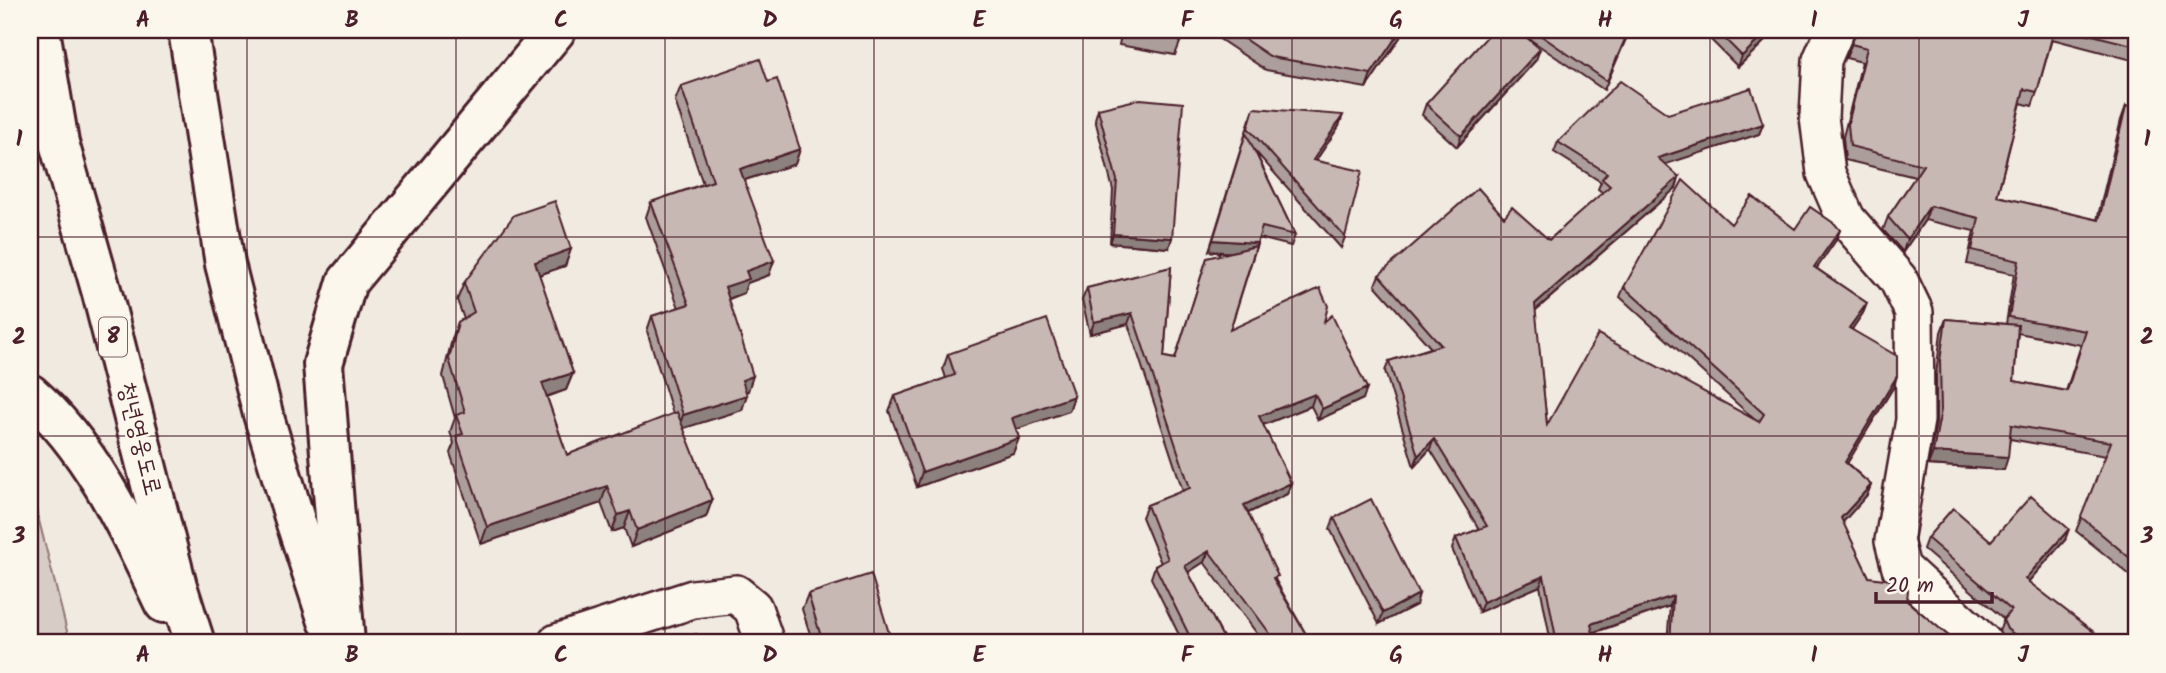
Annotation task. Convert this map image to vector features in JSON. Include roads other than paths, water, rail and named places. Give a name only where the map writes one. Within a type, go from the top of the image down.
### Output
[{"type":"highway","name":"청년영웅도로","points":[[40,30],[59,143],[102,293],[177,586],[195,643]]},
{"type":"highway","points":[[188,30],[225,264],[263,414],[335,643]]},
{"type":"highway","points":[[345,643],[323,363],[347,282],[556,30]]},
{"type":"highway","points":[[30,394],[92,466],[132,536],[183,643]]},
{"type":"street","points":[[1835,30],[1822,60],[1819,117],[1826,173],[1846,219],[1898,279],[1914,312],[1915,420],[1895,541],[1901,568],[1983,643]]},
{"type":"street","points":[[556,643],[693,599],[736,594],[753,608],[765,643]]}]
